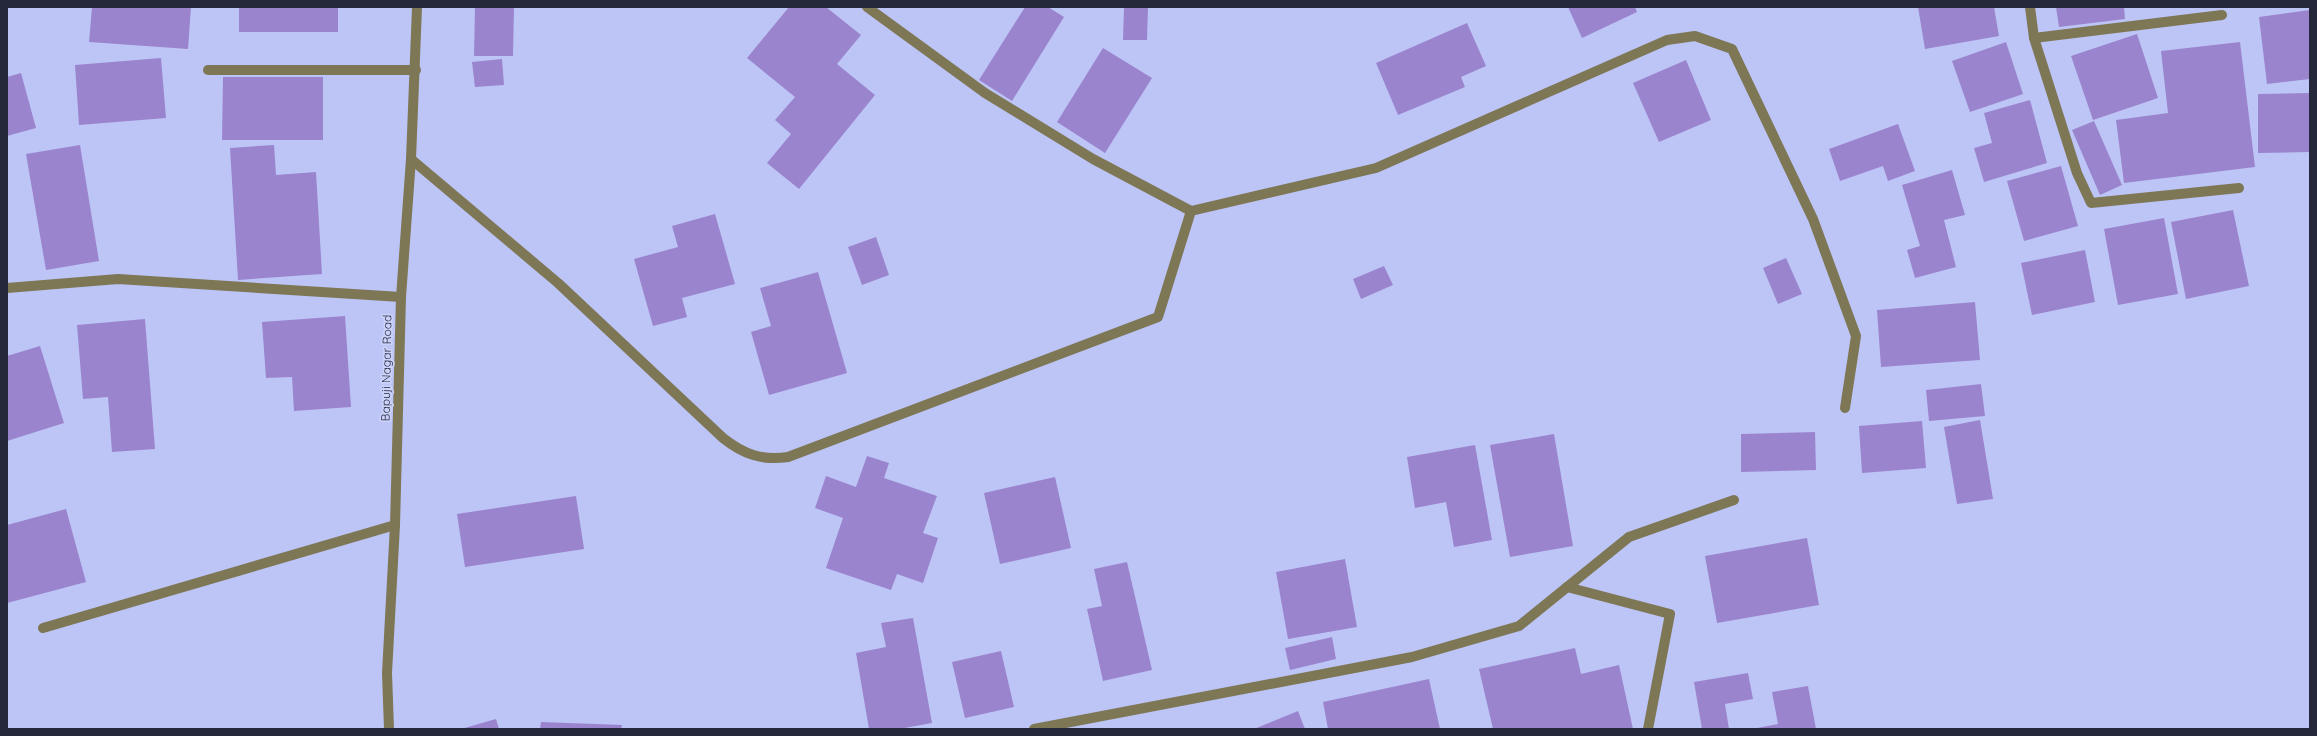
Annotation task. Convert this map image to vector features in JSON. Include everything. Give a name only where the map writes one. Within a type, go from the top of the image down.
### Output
[{"type":"street","name":"Bapuji Nagar Road","points":[[389,729],[387,673],[395,525],[401,297],[416,70],[417,7]]},
{"type":"street","points":[[867,7],[985,93],[1093,159],[1191,211],[1376,168],[1667,40],[1695,36],[1732,49],[1813,219],[1856,336],[1845,408]]},
{"type":"street","points":[[2030,7],[2034,38],[2077,173],[2092,203],[2239,188]]},
{"type":"street","points":[[2034,38],[2222,15]]},
{"type":"street","points":[[208,70],[416,70]]},
{"type":"street","points":[[411,159],[558,283],[723,438],[746,453],[762,458],[774,459],[788,457],[1158,317],[1191,211]]},
{"type":"street","points":[[7,288],[118,279],[401,297]]},
{"type":"street","points":[[1034,729],[1412,657],[1519,626],[1628,537],[1734,500]]},
{"type":"street","points":[[43,628],[395,525]]},
{"type":"street","points":[[1567,587],[1670,614],[1648,729]]},
{"type":"building","points":[[92,7],[191,7],[188,49],[89,42]]},
{"type":"building","points":[[239,7],[338,7],[338,32],[239,32]]},
{"type":"building","points":[[475,7],[514,7],[513,56],[474,56]]},
{"type":"building","points":[[789,7],[826,7],[861,35],[837,64],[875,95],[799,189],[767,163],[791,134],[775,120],[795,97],[747,58]]},
{"type":"building","points":[[1025,7],[1048,7],[1064,17],[1012,101],[979,80]]},
{"type":"building","points":[[1124,7],[1148,7],[1147,40],[1123,40]]},
{"type":"building","points":[[1568,7],[1635,7],[1637,12],[1582,38]]},
{"type":"building","points":[[1918,7],[1994,7],[1999,36],[1925,49]]},
{"type":"building","points":[[2056,7],[2124,7],[2125,19],[2059,27]]},
{"type":"building","points":[[2310,10],[2310,79],[2267,84],[2259,17]]},
{"type":"building","points":[[1467,23],[1486,66],[1461,77],[1465,87],[1398,115],[1376,63]]},
{"type":"building","points":[[2137,34],[2158,98],[2093,120],[2071,56]]},
{"type":"building","points":[[2006,42],[2023,94],[1970,112],[1952,61]]},
{"type":"building","points":[[2240,42],[2255,167],[2124,183],[2116,120],[2168,113],[2161,51]]},
{"type":"building","points":[[1103,48],[1152,78],[1105,153],[1057,122]]},
{"type":"building","points":[[161,58],[166,118],[79,125],[75,65]]},
{"type":"building","points":[[502,59],[504,85],[475,87],[472,62]]},
{"type":"building","points":[[1686,60],[1711,120],[1659,142],[1633,83]]},
{"type":"building","points":[[21,73],[36,128],[7,136],[7,77]]},
{"type":"building","points":[[223,77],[323,77],[323,140],[222,140]]},
{"type":"building","points":[[2310,93],[2310,152],[2258,153],[2258,94]]},
{"type":"building","points":[[2030,100],[2047,163],[1984,182],[1974,148],[1992,143],[1984,113]]},
{"type":"building","points":[[2094,121],[2122,185],[2100,195],[2072,130]]},
{"type":"building","points":[[1898,124],[1915,171],[1888,181],[1883,166],[1840,181],[1829,149]]},
{"type":"building","points":[[80,145],[99,261],[46,270],[26,154]]},
{"type":"building","points":[[274,145],[276,175],[316,172],[322,274],[238,280],[230,148]]},
{"type":"building","points":[[2061,166],[2078,226],[2024,241],[2007,181]]},
{"type":"building","points":[[1952,170],[1965,215],[1944,220],[1956,267],[1915,278],[1907,250],[1920,246],[1902,185]]},
{"type":"building","points":[[2233,210],[2249,286],[2186,299],[2171,222]]},
{"type":"building","points":[[715,214],[735,284],[682,298],[687,317],[653,326],[634,259],[678,247],[672,226]]},
{"type":"building","points":[[2164,218],[2178,294],[2118,305],[2104,229]]},
{"type":"building","points":[[876,237],[889,275],[862,285],[848,247]]},
{"type":"building","points":[[2085,250],[2095,302],[2032,315],[2021,263]]},
{"type":"building","points":[[1786,258],[1802,294],[1778,304],[1763,268]]},
{"type":"building","points":[[1384,266],[1393,285],[1361,299],[1353,279]]},
{"type":"building","points":[[818,272],[847,373],[769,395],[751,332],[771,326],[760,288]]},
{"type":"building","points":[[1975,302],[1980,360],[1881,367],[1877,310]]},
{"type":"building","points":[[345,316],[351,407],[294,411],[292,377],[266,378],[262,322]]},
{"type":"building","points":[[145,319],[155,449],[112,452],[108,397],[83,399],[77,325]]},
{"type":"building","points":[[40,346],[64,423],[7,441],[7,356]]},
{"type":"building","points":[[1981,384],[1985,416],[1929,421],[1926,390]]},
{"type":"building","points":[[1980,420],[1993,499],[1957,504],[1944,427]]},
{"type":"building","points":[[1922,421],[1926,468],[1862,473],[1859,426]]},
{"type":"building","points":[[1815,432],[1816,470],[1741,472],[1741,434]]},
{"type":"building","points":[[1554,434],[1573,546],[1510,557],[1490,445]]},
{"type":"building","points":[[1475,445],[1492,540],[1454,547],[1446,502],[1415,508],[1407,457]]},
{"type":"building","points":[[867,456],[889,463],[884,478],[937,496],[923,533],[938,538],[923,583],[897,574],[891,590],[826,568],[843,518],[815,508],[826,476],[856,487]]},
{"type":"building","points":[[1055,477],[1071,548],[1000,564],[984,493]]},
{"type":"building","points":[[576,496],[584,549],[465,567],[457,514]]},
{"type":"building","points":[[66,509],[86,582],[7,603],[7,525]]},
{"type":"building","points":[[1807,538],[1819,605],[1717,623],[1705,556]]},
{"type":"building","points":[[1345,559],[1357,627],[1288,639],[1276,572]]},
{"type":"building","points":[[1127,562],[1152,670],[1103,681],[1087,609],[1102,606],[1094,569]]},
{"type":"building","points":[[913,618],[932,723],[899,729],[869,729],[856,653],[886,647],[881,623]]},
{"type":"building","points":[[1332,637],[1336,659],[1290,670],[1285,648]]},
{"type":"building","points":[[1575,648],[1581,674],[1619,665],[1633,729],[1493,729],[1479,669]]},
{"type":"building","points":[[1001,651],[1014,707],[965,718],[952,662]]},
{"type":"building","points":[[1748,673],[1753,699],[1725,704],[1729,729],[1702,729],[1694,682]]},
{"type":"building","points":[[1429,679],[1440,729],[1328,729],[1323,702]]},
{"type":"building","points":[[1808,686],[1816,729],[1752,729],[1778,724],[1772,692]]},
{"type":"building","points":[[1298,711],[1305,729],[1254,729]]},
{"type":"building","points":[[496,719],[499,729],[461,729]]},
{"type":"building","points":[[541,722],[622,725],[621,729],[540,729]]}]
